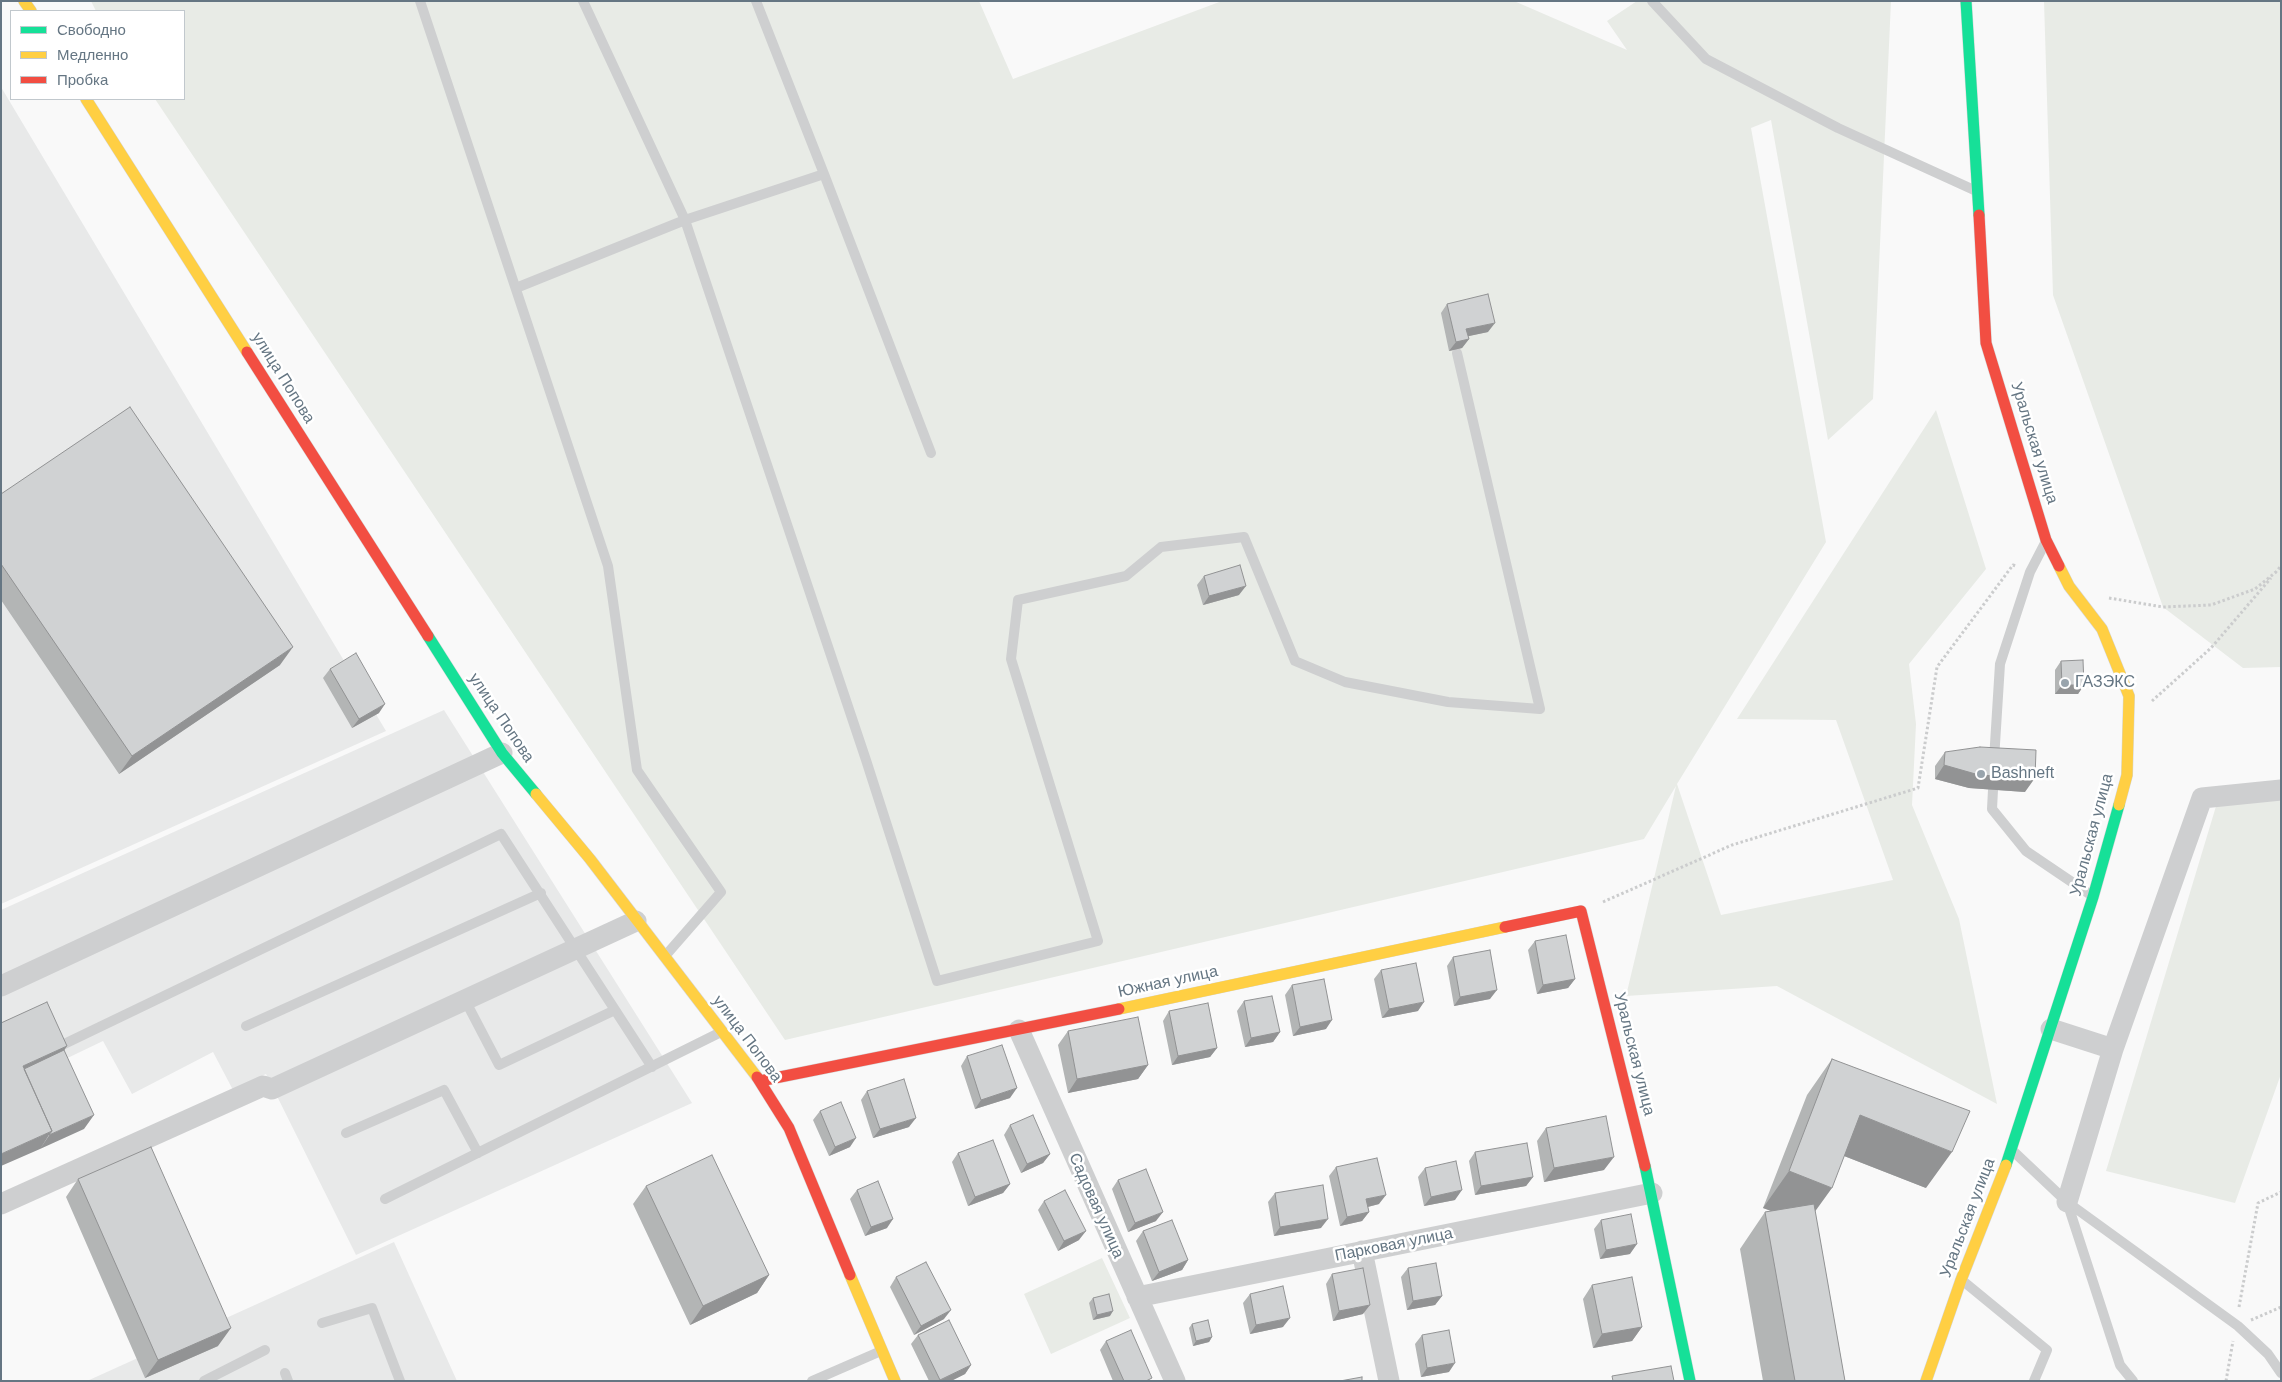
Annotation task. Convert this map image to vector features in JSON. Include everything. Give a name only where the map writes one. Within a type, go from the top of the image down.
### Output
[{"type":"street","name":"Уральская улица","points":[[1926,1381],[1961,1280],[2012,1150],[2093,897],[2127,775],[2129,696],[2102,629],[2069,586],[2046,540],[1986,343],[1966,1]]},
{"type":"street","name":"улица Попова","points":[[87,100],[502,753],[590,859],[760,1081],[789,1128],[895,1381]]},
{"type":"street","points":[[1,986],[502,753]]},
{"type":"street","points":[[2067,1202],[2113,1049],[2202,798],[2281,790]]},
{"type":"street","name":"Уральская улица","points":[[1581,911],[1652,1193],[1690,1381]]},
{"type":"street","name":"Южная улица","points":[[760,1081],[1019,1030],[1581,911]]},
{"type":"street","points":[[1,1204],[263,1086],[272,1089],[636,921]]},
{"type":"street","points":[[2051,1029],[2113,1049]]},
{"type":"street","name":"Садовая улица","points":[[1019,1030],[1175,1381]]},
{"type":"street","name":"Парковая улица","points":[[1137,1298],[1652,1193]]},
{"type":"street","points":[[1362,1252],[1389,1381]]},
{"type":"lane","points":[[420,1],[608,566],[637,770],[721,892],[664,957]]},
{"type":"lane","points":[[583,1],[685,220],[866,760],[937,981],[1098,941],[1011,659],[1018,600],[1126,576],[1161,547],[1244,537],[1295,661],[1345,682],[1392,692],[1448,702],[1540,709],[1456,353]]},
{"type":"lane","points":[[756,1],[931,453]]},
{"type":"lane","points":[[1652,1],[1706,59],[1838,128],[1977,192]]},
{"type":"lane","points":[[516,288],[685,220],[824,174]]},
{"type":"lane","points":[[1994,762],[2000,664],[2030,572],[2046,540]]},
{"type":"lane","points":[[1993,790],[1992,809],[2026,851],[2093,897]]},
{"type":"lane","points":[[53,1031],[60,1046],[501,834],[652,1067]]},
{"type":"lane","points":[[246,1026],[541,893]]},
{"type":"lane","points":[[465,1000],[499,1065],[615,1010]]},
{"type":"lane","points":[[385,1199],[722,1032]]},
{"type":"lane","points":[[346,1133],[444,1090],[478,1153]]},
{"type":"lane","points":[[2012,1150],[2067,1202],[2236,1325],[2268,1354],[2281,1373]]},
{"type":"lane","points":[[2067,1202],[2120,1365],[2133,1381]]},
{"type":"lane","points":[[1961,1280],[2047,1350],[2034,1381]]},
{"type":"lane","points":[[322,1323],[372,1308],[400,1381]]},
{"type":"lane","points":[[204,1381],[265,1350]]},
{"type":"lane","points":[[812,1381],[881,1351]]},
{"type":"path","points":[[1581,911],[1732,844],[1918,788],[1937,668],[2013,564],[2030,572]]},
{"type":"path","points":[[2128,723],[2211,648],[2281,566]]},
{"type":"path","points":[[2069,586],[2081,593],[2163,607],[2211,605],[2255,589],[2276,572]]},
{"type":"path","points":[[2226,1381],[2258,1203],[2281,1192]]},
{"type":"shaded area","points":[[91,1],[979,1],[1013,79],[1222,1],[1514,1],[1627,50],[1607,21],[1637,1],[1891,1],[1873,399],[1828,440],[1771,120],[1751,128],[1826,542],[1677,784],[1721,915],[1893,880],[1836,720],[1737,719],[1936,410],[1986,569],[1909,664],[1916,724],[1912,805],[1959,919],[1997,1104],[1777,986],[1626,996],[1676,786],[1644,839],[785,1040],[156,100],[185,100],[185,10],[96,10]]},
{"type":"shaded area","points":[[2044,1],[2281,1],[2281,667],[2243,668],[2163,607],[2053,295]]},
{"type":"shaded area","points":[[1,87],[386,731],[1,904]]},
{"type":"shaded area","points":[[444,710],[692,1103],[356,1255],[266,1074],[233,1090],[213,1052],[132,1094],[103,1041],[55,1064],[1,1035],[1,910]]},
{"type":"shaded area","points":[[2220,793],[2281,795],[2281,1074],[2235,1203],[2106,1171]]},
{"type":"shaded area","points":[[394,1242],[457,1381],[87,1381]]},
{"type":"shaded area","points":[[1102,1258],[1130,1318],[1051,1354],[1024,1294]]},
{"type":"building","points":[[1488,294],[1495,323],[1466,329],[1469,339],[1456,342],[1447,304]]},
{"type":"building","points":[[130,407],[293,647],[132,756],[1,564],[1,494]]},
{"type":"building","points":[[1240,565],[1246,586],[1209,596],[1204,576]]},
{"type":"building","points":[[356,653],[385,704],[359,719],[330,669]]},
{"type":"building","points":[[2083,660],[2084,685],[2062,685],[2061,661]]},
{"type":"building","points":[[1980,747],[2036,750],[2035,778],[1979,775],[1944,765],[1945,752]]},
{"type":"building","points":[[1566,935],[1575,979],[1543,985],[1535,941]]},
{"type":"building","points":[[1490,950],[1497,990],[1460,997],[1453,957]]},
{"type":"building","points":[[1416,963],[1424,1002],[1389,1009],[1381,970]]},
{"type":"building","points":[[1324,979],[1332,1020],[1300,1027],[1292,985]]},
{"type":"building","points":[[1272,996],[1280,1032],[1251,1038],[1244,1001]]},
{"type":"building","points":[[47,1002],[67,1046],[23,1066],[52,1131],[1,1154],[1,1023]]},
{"type":"building","points":[[1208,1003],[1217,1048],[1178,1056],[1169,1011]]},
{"type":"building","points":[[1138,1017],[1148,1065],[1077,1079],[1068,1031]]},
{"type":"building","points":[[1002,1045],[1017,1088],[981,1100],[967,1056]]},
{"type":"building","points":[[64,1050],[94,1115],[49,1135],[52,1131],[24,1069]]},
{"type":"building","points":[[1832,1059],[1970,1111],[1952,1152],[1860,1115],[1832,1188],[1789,1171]]},
{"type":"building","points":[[904,1079],[916,1118],[880,1129],[867,1091]]},
{"type":"building","points":[[841,1102],[856,1138],[835,1147],[820,1111]]},
{"type":"building","points":[[1033,1115],[1050,1154],[1027,1164],[1010,1125]]},
{"type":"building","points":[[1606,1116],[1614,1157],[1554,1168],[1546,1128]]},
{"type":"building","points":[[993,1140],[1010,1184],[975,1197],[958,1153]]},
{"type":"building","points":[[1527,1143],[1533,1177],[1481,1186],[1475,1152]]},
{"type":"building","points":[[151,1147],[231,1328],[158,1360],[78,1179]]},
{"type":"building","points":[[712,1155],[769,1275],[703,1306],[646,1186]]},
{"type":"building","points":[[1377,1158],[1386,1195],[1366,1199],[1369,1212],[1347,1217],[1336,1167]]},
{"type":"building","points":[[1456,1161],[1462,1190],[1431,1197],[1425,1168]]},
{"type":"building","points":[[1146,1169],[1163,1212],[1135,1223],[1118,1180]]},
{"type":"building","points":[[878,1181],[893,1219],[871,1227],[857,1190]]},
{"type":"building","points":[[1323,1185],[1328,1219],[1280,1227],[1275,1193]]},
{"type":"building","points":[[1065,1190],[1086,1231],[1064,1241],[1044,1201]]},
{"type":"building","points":[[1814,1204],[1845,1381],[1795,1381],[1765,1212]]},
{"type":"building","points":[[1631,1214],[1637,1244],[1606,1250],[1601,1220]]},
{"type":"building","points":[[1172,1220],[1188,1260],[1159,1272],[1143,1231]]},
{"type":"building","points":[[926,1262],[951,1310],[921,1326],[896,1277]]},
{"type":"building","points":[[1436,1263],[1442,1296],[1413,1301],[1408,1268]]},
{"type":"building","points":[[1363,1268],[1370,1305],[1339,1311],[1332,1274]]},
{"type":"building","points":[[1632,1277],[1642,1327],[1602,1334],[1592,1285]]},
{"type":"building","points":[[1283,1286],[1290,1318],[1256,1325],[1250,1294]]},
{"type":"building","points":[[1109,1294],[1113,1311],[1097,1315],[1093,1298]]},
{"type":"building","points":[[949,1320],[971,1365],[940,1380],[918,1335]]},
{"type":"building","points":[[1208,1320],[1212,1337],[1196,1341],[1192,1324]]},
{"type":"building","points":[[1131,1330],[1152,1378],[1146,1381],[1124,1381],[1106,1341]]},
{"type":"building","points":[[1449,1330],[1455,1363],[1427,1368],[1422,1335]]},
{"type":"building","points":[[1671,1366],[1674,1381],[1613,1381],[1612,1376]]},
{"type":"building","points":[[1362,1377],[1362,1381],[1340,1381]]},
{"type":"traffic: fast","points":[[1966,1],[1979,215]]},
{"type":"traffic: fast","points":[[428,636],[502,753],[536,794]]},
{"type":"traffic: fast","points":[[2006,1165],[2093,897],[2119,805]]},
{"type":"traffic: fast","points":[[1645,1166],[1690,1381]]},
{"type":"traffic: slow","points":[[24,1],[30,10]]},
{"type":"traffic: slow","points":[[87,100],[247,352]]},
{"type":"traffic: slow","points":[[2059,566],[2069,586],[2102,629],[2129,696],[2127,775],[2119,805]]},
{"type":"traffic: slow","points":[[536,794],[590,859],[757,1077]]},
{"type":"traffic: slow","points":[[1119,1009],[1505,927]]},
{"type":"traffic: slow","points":[[1926,1381],[1961,1280],[2006,1165]]},
{"type":"traffic: slow","points":[[850,1275],[895,1381]]},
{"type":"traffic: jam","points":[[1979,215],[1986,343],[2046,540],[2059,566]]},
{"type":"traffic: jam","points":[[247,352],[428,636]]},
{"type":"traffic: jam","points":[[1505,927],[1581,911],[1645,1166]]},
{"type":"traffic: jam","points":[[760,1081],[1119,1009]]},
{"type":"traffic: jam","points":[[757,1077],[789,1128],[850,1275]]},
{"type":"place","name":"ГАЗЭКС","points":[[2065,683]]},
{"type":"place","name":"Bashneft","points":[[1981,774]]}]
